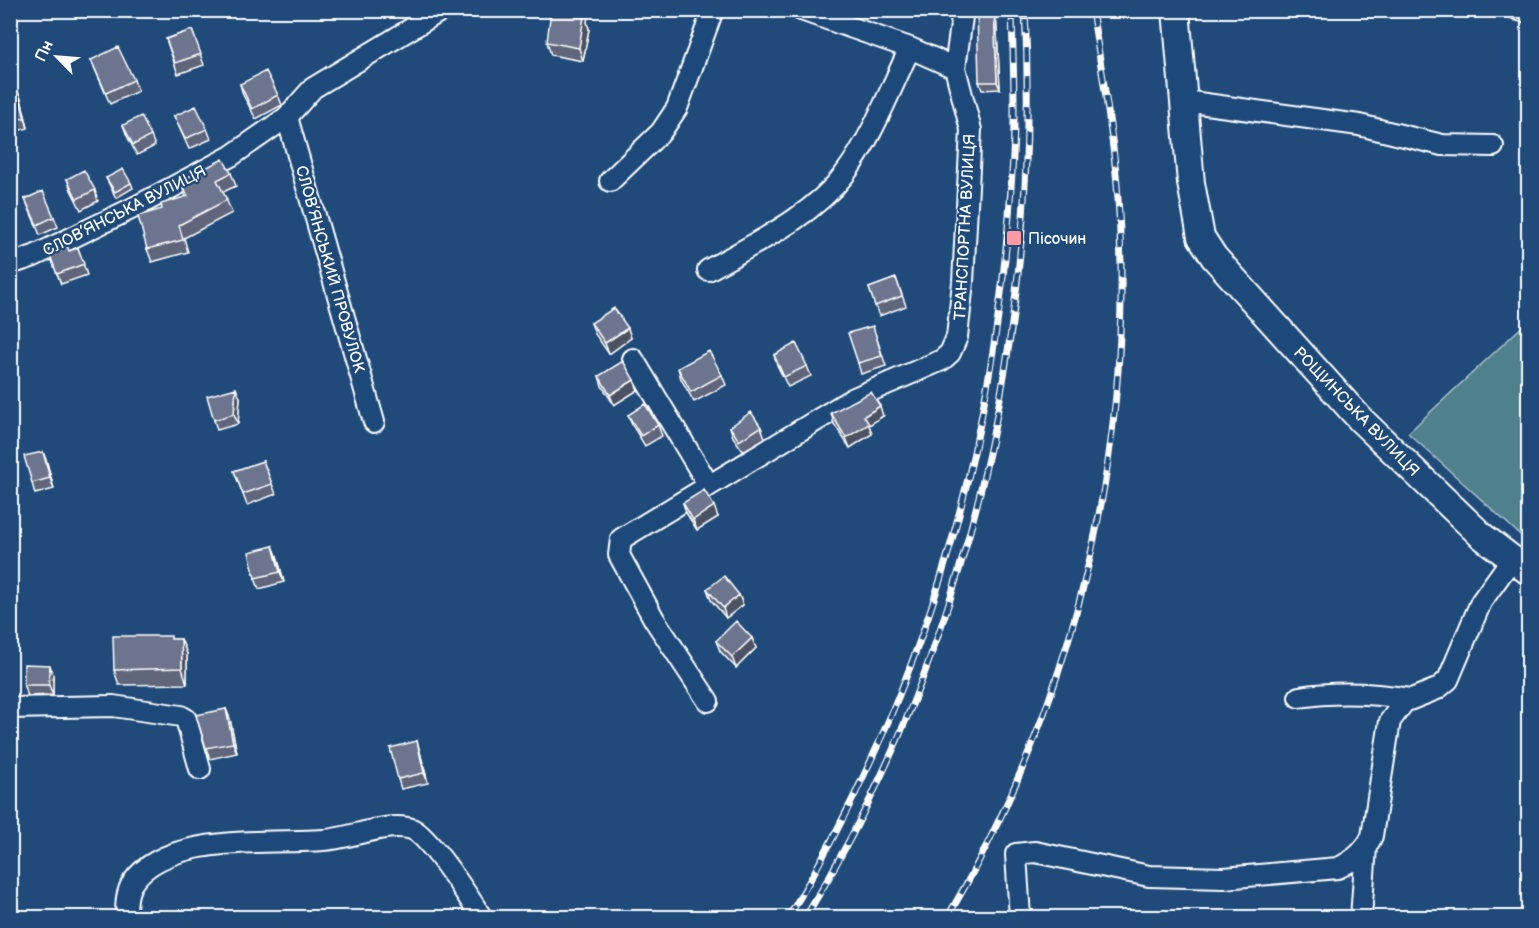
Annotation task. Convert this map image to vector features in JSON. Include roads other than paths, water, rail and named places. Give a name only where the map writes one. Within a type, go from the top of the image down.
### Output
[{"type":"street","name":"СЛОВ’ЯНСЬКА ВУЛИЦЯ","points":[[10,264],[64,241],[231,156],[287,117],[313,88],[442,10]]},
{"type":"street","points":[[610,181],[661,132],[677,108],[713,10]]},
{"type":"street","points":[[801,10],[910,48],[955,68]]},
{"type":"street","name":"ТРАНСПОРТНА ВУЛИЦЯ","points":[[708,484],[852,399],[942,360],[950,353],[957,337],[971,130],[955,68],[963,10]]},
{"type":"street","points":[[1176,10],[1184,101],[1359,125],[1442,146],[1493,146]]},
{"type":"street","points":[[1519,10],[1528,12]]},
{"type":"street","points":[[708,270],[781,229],[843,176],[865,142],[910,48]]},
{"type":"street","name":"РОЩИНСЬКА ВУЛИЦЯ","points":[[1184,101],[1191,183],[1201,237],[1214,257],[1360,420],[1474,529],[1520,565]]},
{"type":"street","name":"СЛОВ’ЯНСЬКИЙ ПРОВУЛОК","points":[[287,117],[374,422]]},
{"type":"street","points":[[633,359],[708,484],[625,535],[619,549],[654,619],[708,701]]},
{"type":"street","points":[[1361,918],[1366,874],[1366,847],[1376,820],[1390,721],[1404,702],[1437,688],[1452,674],[1469,626],[1481,602],[1520,565]]},
{"type":"street","points":[[1299,697],[1321,693],[1411,699]]},
{"type":"street","points":[[10,708],[113,706],[181,716],[186,719],[200,769]]},
{"type":"street","points":[[126,918],[127,900],[132,883],[156,862],[183,852],[262,840],[323,840],[399,826],[422,835],[482,918]]},
{"type":"street","points":[[1020,918],[1016,854],[1035,852],[1149,876],[1224,878],[1338,868],[1352,861],[1366,847]]},
{"type":"railway","points":[[788,918],[837,830],[880,741],[916,651],[947,559],[971,466],[990,370],[1004,273],[1013,153],[1012,10]]},
{"type":"railway","points":[[805,918],[862,815],[911,707],[951,595],[983,480],[1006,364],[1021,246],[1027,128],[1025,10]]},
{"type":"railway","points":[[947,918],[992,834],[1031,746],[1063,656],[1089,564],[1107,470],[1118,375],[1121,279],[1115,162],[1092,10]]},
{"type":"place","name":"Пісочин","points":[[1014,238]]}]
